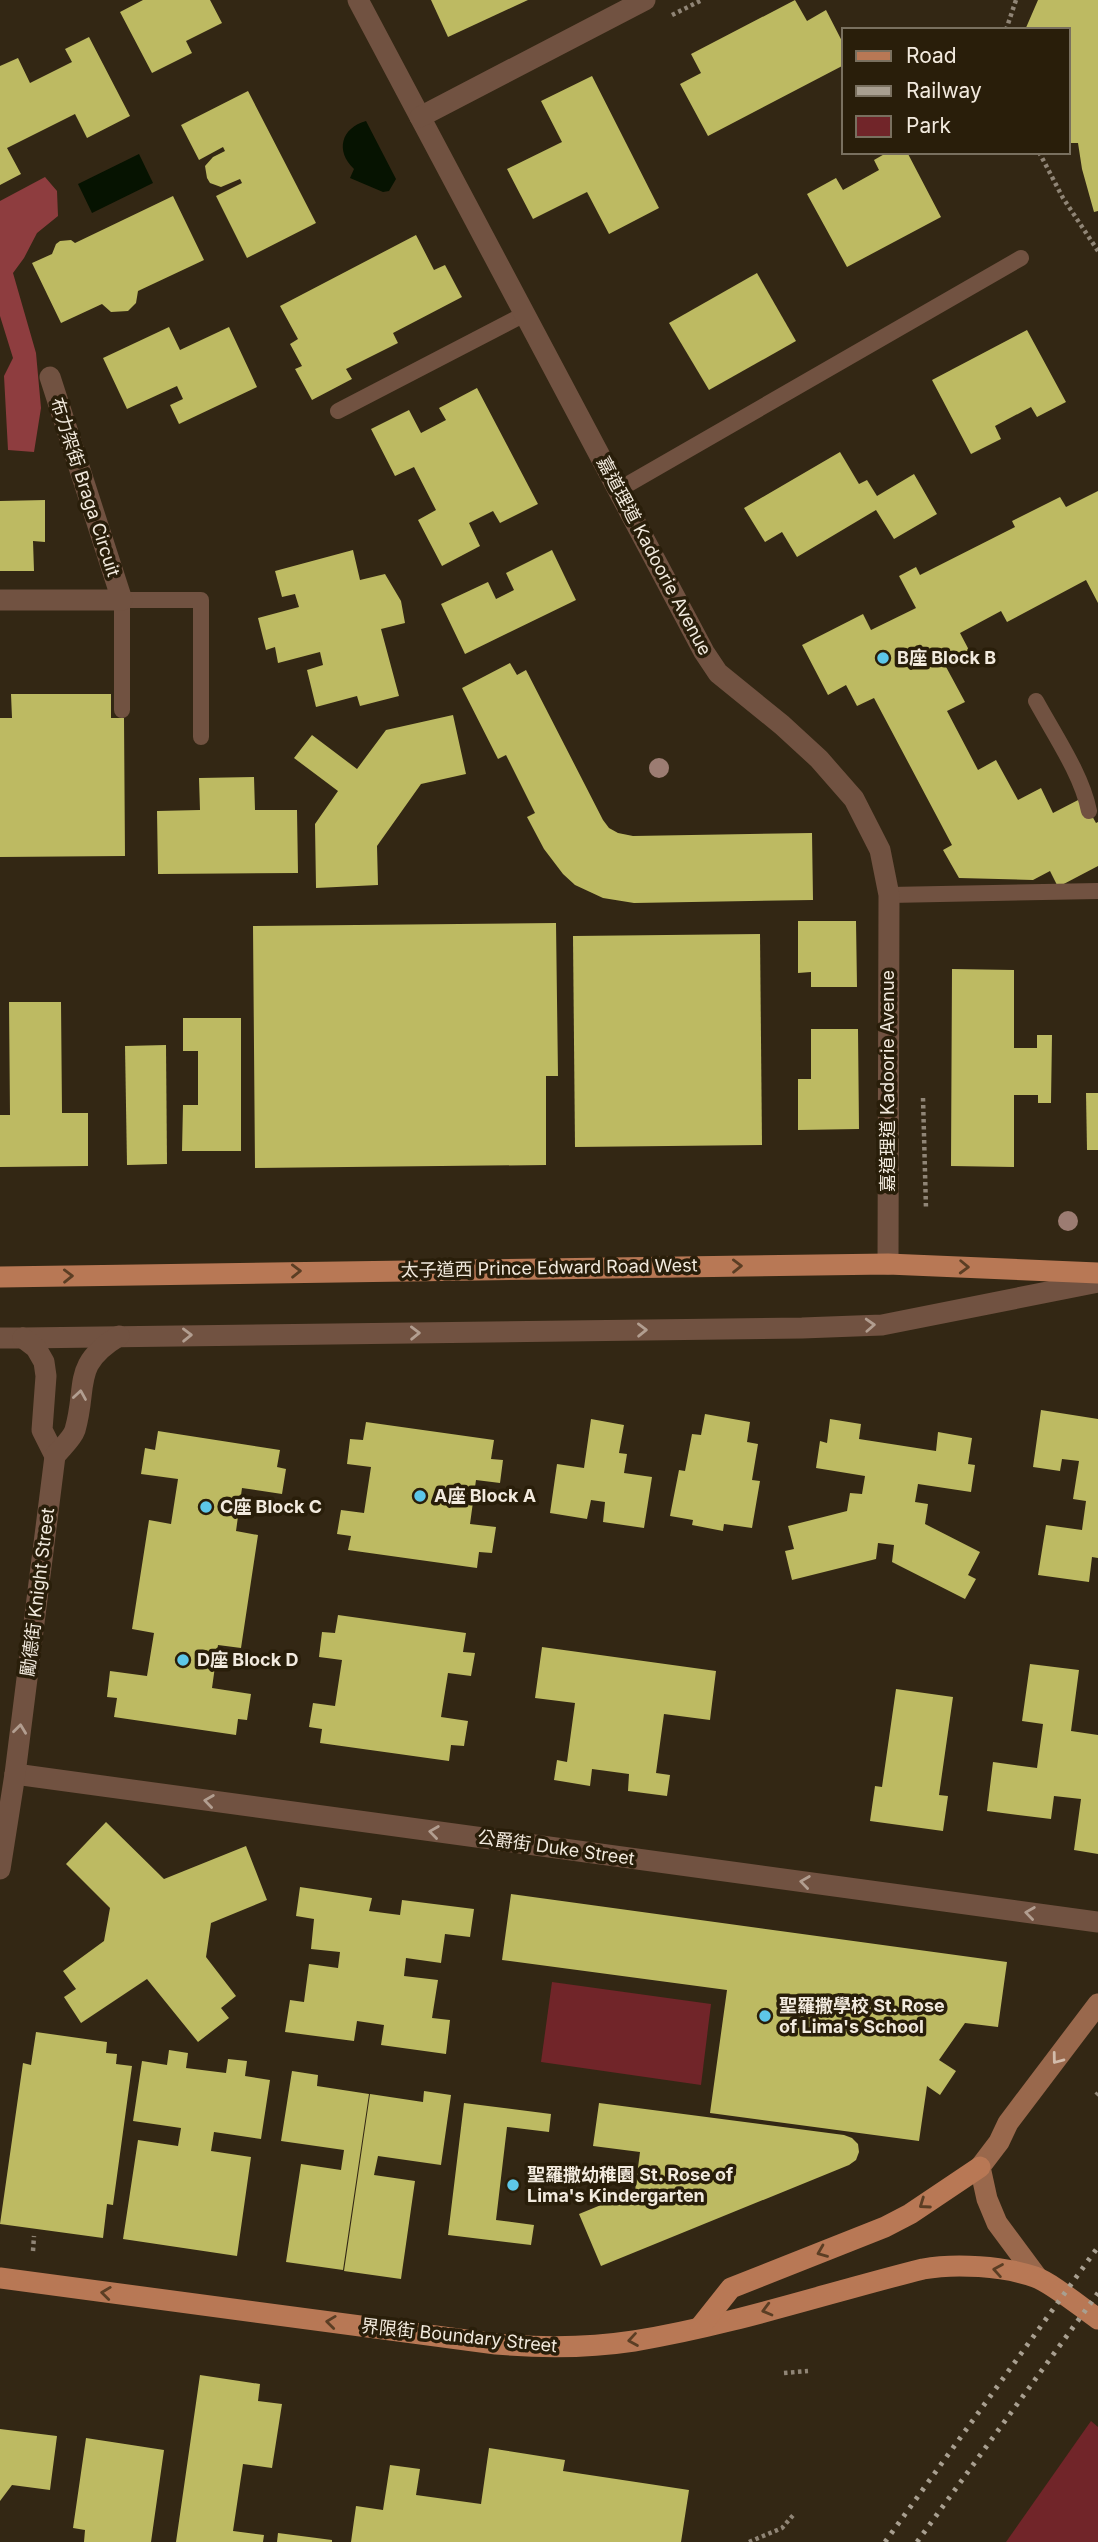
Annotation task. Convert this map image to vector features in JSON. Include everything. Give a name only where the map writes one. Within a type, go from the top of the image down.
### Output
[{"type":"main road","name":"太子道西 Prince Edward Road West","points":[[0,1277],[888,1264],[1098,1273]]},
{"type":"main road","points":[[700,2327],[731,2288],[885,2227],[910,2214],[981,2167],[999,2142],[1008,2123],[1098,2004]]},
{"type":"main road","name":"界限街 Boundary Street","points":[[981,2167],[987,2199],[997,2223],[1037,2277],[1098,2319]]},
{"type":"main road","name":"界限街 Boundary Street","points":[[0,2278],[535,2347],[572,2347],[633,2341],[700,2327],[943,2265],[992,2269],[1037,2277]]},
{"type":"street","name":"嘉道理道 Kadoorie Avenue","points":[[358,0],[704,652],[718,673],[819,759],[854,800],[880,849],[888,895],[888,1264]]},
{"type":"street","points":[[420,117],[645,0]]},
{"type":"street","name":"布力架街 Braga Circuit","points":[[0,600],[122,600],[50,377]]},
{"type":"street","points":[[0,1338],[882,1325],[1098,1282]]},
{"type":"street","name":"勵德街 Knight Street","points":[[0,1869],[2,1837],[15,1774],[55,1456],[74,1433],[83,1378],[89,1363],[100,1348],[119,1336]]},
{"type":"street","points":[[23,1338],[36,1348],[44,1362],[47,1376],[42,1430],[55,1456]]},
{"type":"street","name":"公爵街 Duke Street","points":[[15,1774],[1098,1922]]},
{"type":"lane","points":[[618,490],[1020,258]]},
{"type":"lane","points":[[338,411],[525,314]]},
{"type":"lane","points":[[122,710],[122,600],[201,600],[201,737]]},
{"type":"lane","points":[[1036,701],[1076,776],[1087,799],[1089,811]]},
{"type":"lane","points":[[888,895],[1071,885],[1098,891]]},
{"type":"path","points":[[1007,28],[1016,0]]},
{"type":"path","points":[[1040,154],[1063,198],[1098,251]]},
{"type":"path","points":[[784,2372],[808,2371]]},
{"type":"path","points":[[749,2542],[782,2528],[795,2513]]},
{"type":"green space","points":[[552,1982],[711,2004],[701,2085],[541,2062]]},
{"type":"green space","points":[[1091,2421],[1098,2427],[1098,2542],[1006,2542]]},
{"type":"shaded area","points":[[366,121],[396,179],[389,191],[383,192],[350,178],[354,169],[344,155],[343,141],[351,129]]},
{"type":"shaded area","points":[[139,154],[153,183],[92,213],[78,184]]},
{"type":"shaded area","points":[[45,177],[57,191],[58,216],[37,233],[13,273],[36,353],[41,408],[34,452],[8,450],[4,376],[13,358],[0,316],[0,201]]},
{"type":"building","points":[[143,0],[210,0],[222,23],[186,41],[192,53],[152,73],[120,12]]},
{"type":"building","points":[[431,0],[528,0],[448,37]]},
{"type":"building","points":[[795,0],[807,21],[826,10],[842,41],[842,66],[708,136],[680,84],[701,73],[691,54]]},
{"type":"building","points":[[1038,0],[1098,0],[1098,211],[1094,212],[1078,143],[1070,143],[1070,28],[1026,28]]},
{"type":"building","points":[[89,37],[130,116],[87,138],[75,114],[7,148],[21,174],[0,185],[0,66],[18,58],[30,83],[72,62],[65,49]]},
{"type":"building","points":[[592,76],[659,208],[609,234],[587,192],[533,219],[507,169],[562,142],[541,101]]},
{"type":"building","points":[[248,91],[316,223],[247,258],[216,196],[242,183],[240,179],[221,187],[210,183],[205,166],[213,157],[225,151],[223,147],[199,160],[181,125]]},
{"type":"building","points":[[884,154],[908,154],[941,217],[847,267],[807,194],[836,178],[843,190],[879,170],[874,160]]},
{"type":"building","points":[[173,196],[204,260],[138,291],[136,303],[128,311],[111,312],[102,304],[61,323],[32,263],[52,254],[60,241],[71,240],[75,243]]},
{"type":"building","points":[[416,235],[434,270],[445,265],[462,297],[393,333],[398,343],[346,369],[352,379],[312,400],[295,369],[302,366],[290,344],[298,339],[280,306]]},
{"type":"building","points":[[757,273],[796,341],[709,390],[669,323]]},
{"type":"building","points":[[169,327],[180,350],[229,327],[257,387],[179,424],[170,405],[183,399],[177,386],[127,409],[103,358]]},
{"type":"building","points":[[1027,330],[1066,402],[1037,417],[1031,407],[995,426],[1001,439],[971,454],[932,380]]},
{"type":"building","points":[[477,388],[538,504],[500,523],[493,511],[469,523],[480,546],[442,566],[418,520],[436,510],[414,467],[395,476],[371,429],[409,410],[421,433],[446,420],[439,408]]},
{"type":"building","points":[[840,452],[859,484],[867,480],[877,496],[914,474],[937,514],[894,539],[876,510],[797,557],[782,532],[765,542],[744,508]]},
{"type":"building","points":[[1098,491],[1098,603],[1086,580],[1007,622],[1001,611],[960,633],[970,652],[945,665],[965,702],[947,711],[978,770],[996,760],[1018,800],[1041,788],[1053,813],[1082,798],[1096,823],[1098,822],[1098,866],[1058,887],[1050,871],[1033,880],[959,878],[943,850],[952,845],[874,698],[857,706],[846,685],[828,695],[802,645],[863,614],[871,630],[916,608],[899,576],[916,567],[920,575],[1015,527],[1012,521],[1060,497],[1066,507]]},
{"type":"building","points":[[45,500],[45,542],[33,541],[34,571],[0,571],[0,501]]},
{"type":"building","points":[[353,550],[360,580],[385,574],[401,601],[405,623],[381,629],[399,696],[360,706],[357,696],[316,707],[307,670],[323,665],[320,652],[278,663],[275,647],[266,650],[258,618],[299,607],[295,594],[282,597],[275,571]]},
{"type":"building","points":[[552,550],[576,600],[465,654],[441,604],[488,582],[496,599],[514,590],[506,573]]},
{"type":"building","points":[[510,663],[517,675],[526,670],[609,828],[633,836],[812,833],[813,900],[634,903],[603,898],[575,885],[544,849],[527,817],[535,813],[506,755],[498,759],[462,688]]},
{"type":"building","points":[[11,694],[111,694],[111,718],[124,718],[125,856],[0,857],[0,718],[12,718]]},
{"type":"building","points":[[453,715],[466,774],[421,784],[377,846],[378,885],[316,888],[315,824],[338,791],[294,758],[312,735],[357,769],[386,730]]},
{"type":"building","points":[[254,777],[255,810],[297,810],[298,873],[158,874],[157,811],[200,810],[199,778]]},
{"type":"building","points":[[798,921],[856,921],[857,987],[811,987],[811,972],[798,973]]},
{"type":"building","points":[[556,923],[558,1076],[546,1076],[546,1165],[255,1168],[253,926]]},
{"type":"building","points":[[760,934],[762,1145],[575,1147],[573,936]]},
{"type":"building","points":[[952,969],[1014,970],[1014,1048],[1037,1048],[1037,1035],[1052,1035],[1051,1103],[1038,1103],[1038,1095],[1014,1095],[1014,1167],[951,1166]]},
{"type":"building","points":[[9,1002],[61,1002],[62,1113],[88,1113],[88,1166],[0,1167],[0,1115],[10,1115]]},
{"type":"building","points":[[183,1018],[241,1018],[241,1151],[182,1151],[183,1105],[198,1105],[198,1051],[183,1051]]},
{"type":"building","points":[[811,1029],[858,1029],[859,1129],[798,1130],[798,1079],[811,1079]]},
{"type":"building","points":[[166,1045],[167,1164],[127,1165],[125,1046]]},
{"type":"building","points":[[1086,1093],[1098,1093],[1098,1150],[1087,1150]]},
{"type":"building","points":[[1041,1410],[1098,1419],[1098,1558],[1092,1557],[1089,1582],[1038,1575],[1046,1525],[1082,1530],[1086,1501],[1073,1499],[1079,1461],[1062,1459],[1060,1471],[1033,1467]]},
{"type":"building","points":[[705,1414],[750,1422],[747,1442],[758,1444],[752,1480],[760,1481],[752,1528],[724,1524],[723,1531],[692,1525],[693,1520],[670,1516],[679,1470],[685,1471],[692,1434],[701,1435]]},
{"type":"building","points":[[591,1419],[624,1425],[619,1453],[627,1454],[624,1473],[652,1477],[644,1528],[603,1522],[605,1502],[591,1500],[587,1519],[550,1513],[557,1464],[584,1468]]},
{"type":"building","points":[[830,1419],[861,1424],[859,1439],[936,1451],[938,1432],[972,1438],[968,1464],[975,1465],[971,1492],[918,1484],[915,1502],[928,1504],[925,1524],[980,1552],[968,1575],[976,1579],[965,1599],[892,1562],[894,1545],[878,1543],[876,1559],[792,1580],[785,1551],[794,1549],[788,1526],[847,1511],[850,1493],[862,1494],[865,1476],[816,1468],[820,1441],[827,1443]]},
{"type":"building","name":"A座 Block A","points":[[366,1422],[494,1440],[491,1459],[503,1460],[500,1483],[476,1480],[470,1524],[496,1527],[492,1553],[479,1552],[477,1568],[348,1550],[351,1536],[337,1534],[341,1510],[364,1513],[371,1467],[347,1464],[350,1439],[363,1440]]},
{"type":"building","points":[[158,1431],[280,1450],[277,1467],[286,1469],[282,1494],[242,1488],[236,1531],[258,1535],[241,1648],[218,1645],[212,1688],[251,1694],[247,1720],[238,1719],[236,1735],[114,1717],[117,1698],[107,1697],[110,1671],[147,1676],[154,1633],[132,1629],[149,1520],[171,1524],[178,1479],[141,1474],[145,1448],[155,1450]]},
{"type":"building","points":[[338,1615],[466,1633],[463,1652],[475,1653],[471,1676],[448,1673],[441,1717],[468,1721],[464,1746],[451,1745],[449,1761],[320,1743],[322,1729],[309,1727],[313,1703],[335,1706],[342,1660],[319,1657],[322,1632],[335,1633]]},
{"type":"building","points":[[542,1647],[716,1671],[710,1720],[664,1714],[656,1773],[670,1775],[667,1796],[628,1791],[629,1774],[592,1769],[590,1786],[554,1780],[557,1760],[567,1762],[575,1703],[535,1698]]},
{"type":"building","points":[[1030,1664],[1079,1670],[1071,1731],[1098,1735],[1098,1854],[1074,1850],[1081,1799],[1054,1796],[1051,1819],[987,1811],[993,1762],[1037,1768],[1043,1724],[1022,1721]]},
{"type":"building","points":[[896,1689],[953,1697],[939,1795],[948,1796],[943,1831],[870,1821],[875,1786],[882,1787]]},
{"type":"building","points":[[106,1822],[164,1879],[246,1846],[267,1900],[211,1923],[206,1957],[236,1996],[221,2008],[229,2018],[198,2042],[147,1979],[81,2023],[64,1997],[76,1989],[63,1971],[104,1941],[110,1908],[66,1864]]},
{"type":"building","points":[[300,1887],[372,1898],[369,1911],[400,1915],[402,1900],[474,1909],[470,1937],[445,1934],[441,1963],[406,1958],[404,1976],[438,1980],[432,2018],[450,2020],[446,2054],[381,2045],[384,2025],[357,2021],[354,2041],[285,2032],[290,2000],[304,2002],[309,1964],[338,1968],[340,1952],[311,1949],[314,1919],[296,1916]]},
{"type":"building","points":[[511,1894],[1007,1962],[998,2027],[965,2023],[939,2060],[956,2071],[940,2095],[927,2086],[919,2141],[710,2113],[727,1990],[502,1960]]},
{"type":"building","points":[[36,2032],[107,2042],[106,2053],[117,2054],[116,2064],[132,2066],[113,2205],[107,2204],[103,2238],[0,2224],[23,2063],[31,2065]]},
{"type":"building","points":[[169,2050],[188,2053],[186,2068],[226,2073],[228,2059],[247,2061],[245,2076],[270,2080],[261,2139],[214,2132],[211,2151],[251,2157],[237,2256],[123,2239],[138,2140],[178,2146],[181,2128],[133,2121],[142,2061],[167,2065]]},
{"type":"building","points":[[292,2071],[318,2075],[317,2086],[369,2094],[343,2270],[286,2262],[301,2164],[341,2170],[344,2150],[281,2141]]},
{"type":"building","points":[[424,2091],[451,2095],[441,2165],[378,2156],[374,2175],[415,2181],[401,2279],[344,2271],[370,2094],[423,2102]]},
{"type":"building","points":[[464,2103],[551,2114],[549,2132],[507,2127],[496,2220],[534,2225],[531,2245],[448,2235]]},
{"type":"building","points":[[599,2103],[844,2135],[858,2144],[859,2152],[856,2160],[849,2165],[601,2266],[579,2214],[635,2191],[640,2152],[593,2146]]},
{"type":"building","points":[[200,2375],[260,2384],[258,2401],[282,2404],[272,2468],[243,2464],[233,2531],[264,2535],[263,2542],[176,2542]]},
{"type":"building","points":[[0,2429],[57,2436],[50,2490],[12,2485],[0,2501]]},
{"type":"building","points":[[86,2438],[164,2450],[151,2542],[84,2542],[85,2530],[73,2528]]},
{"type":"building","points":[[489,2448],[565,2460],[563,2471],[689,2490],[681,2542],[351,2542],[356,2506],[383,2510],[390,2465],[420,2469],[416,2495],[481,2504]]},
{"type":"building","points":[[278,2533],[332,2540],[332,2542],[277,2542]]},
{"type":"railway","points":[[885,2542],[1098,2247]]},
{"type":"railway","points":[[917,2542],[1098,2293]]},
{"type":"place","name":"B座 Block B","points":[[883,658]]},
{"type":"place","name":"A座 Block A","points":[[420,1496]]},
{"type":"place","name":"C座 Block C","points":[[206,1507]]},
{"type":"place","name":"D座 Block D","points":[[183,1660]]},
{"type":"place","name":"聖羅撒學校 St. Rose of Lima's School","points":[[765,2016]]},
{"type":"place","name":"聖羅撒幼稚園 St. Rose of Lima's Kindergarten","points":[[513,2185]]}]
